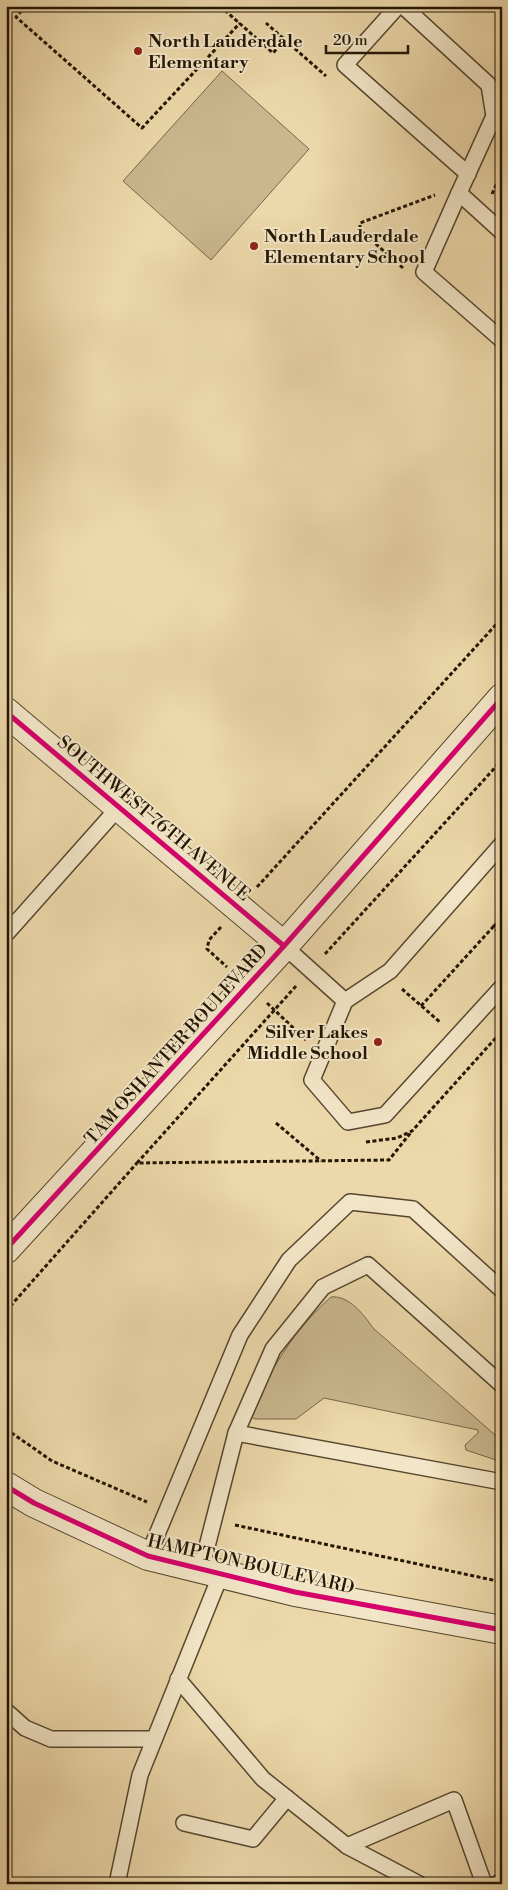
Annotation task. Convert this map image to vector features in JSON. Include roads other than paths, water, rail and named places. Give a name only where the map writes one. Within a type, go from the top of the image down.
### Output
[{"type":"street","name":"TAM OSHANTER BOULEVARD","points":[[6,1249],[284,946],[502,698]]},
{"type":"street","name":"SOUTHWEST 76TH AVENUE","points":[[6,712],[284,946]]},
{"type":"street","name":"HAMPTON BOULEVARD","points":[[6,1486],[34,1503],[148,1556],[295,1592],[502,1630]]},
{"type":"lane","points":[[398,6],[345,65],[468,174]]},
{"type":"lane","points":[[403,6],[489,84],[494,116],[424,272],[502,340]]},
{"type":"lane","points":[[459,193],[502,232]]},
{"type":"lane","points":[[6,934],[119,807]]},
{"type":"lane","points":[[502,844],[385,974],[345,1001],[312,1080],[348,1122],[384,1116],[502,987]]},
{"type":"lane","points":[[284,946],[345,1001]]},
{"type":"lane","points":[[148,1556],[240,1335],[289,1260],[350,1202],[413,1209],[502,1290]]},
{"type":"lane","points":[[117,1884],[140,1775],[178,1679],[211,1572],[213,1520],[236,1433],[273,1349],[323,1287],[368,1265],[502,1384]]},
{"type":"lane","points":[[236,1433],[502,1482]]},
{"type":"lane","points":[[178,1679],[263,1779],[348,1846],[419,1884]]},
{"type":"lane","points":[[6,1711],[25,1728],[51,1739],[154,1739]]},
{"type":"lane","points":[[184,1823],[254,1839],[287,1798]]},
{"type":"lane","points":[[348,1846],[454,1800],[484,1884]]},
{"type":"lane","points":[[496,1884],[502,1882]]},
{"type":"place","name":"North Lauderdale Elementary","points":[[138,51]]},
{"type":"place","name":"North Lauderdale Elementary School","points":[[254,246]]},
{"type":"place","name":"Silver Lakes Middle School","points":[[378,1042]]}]
